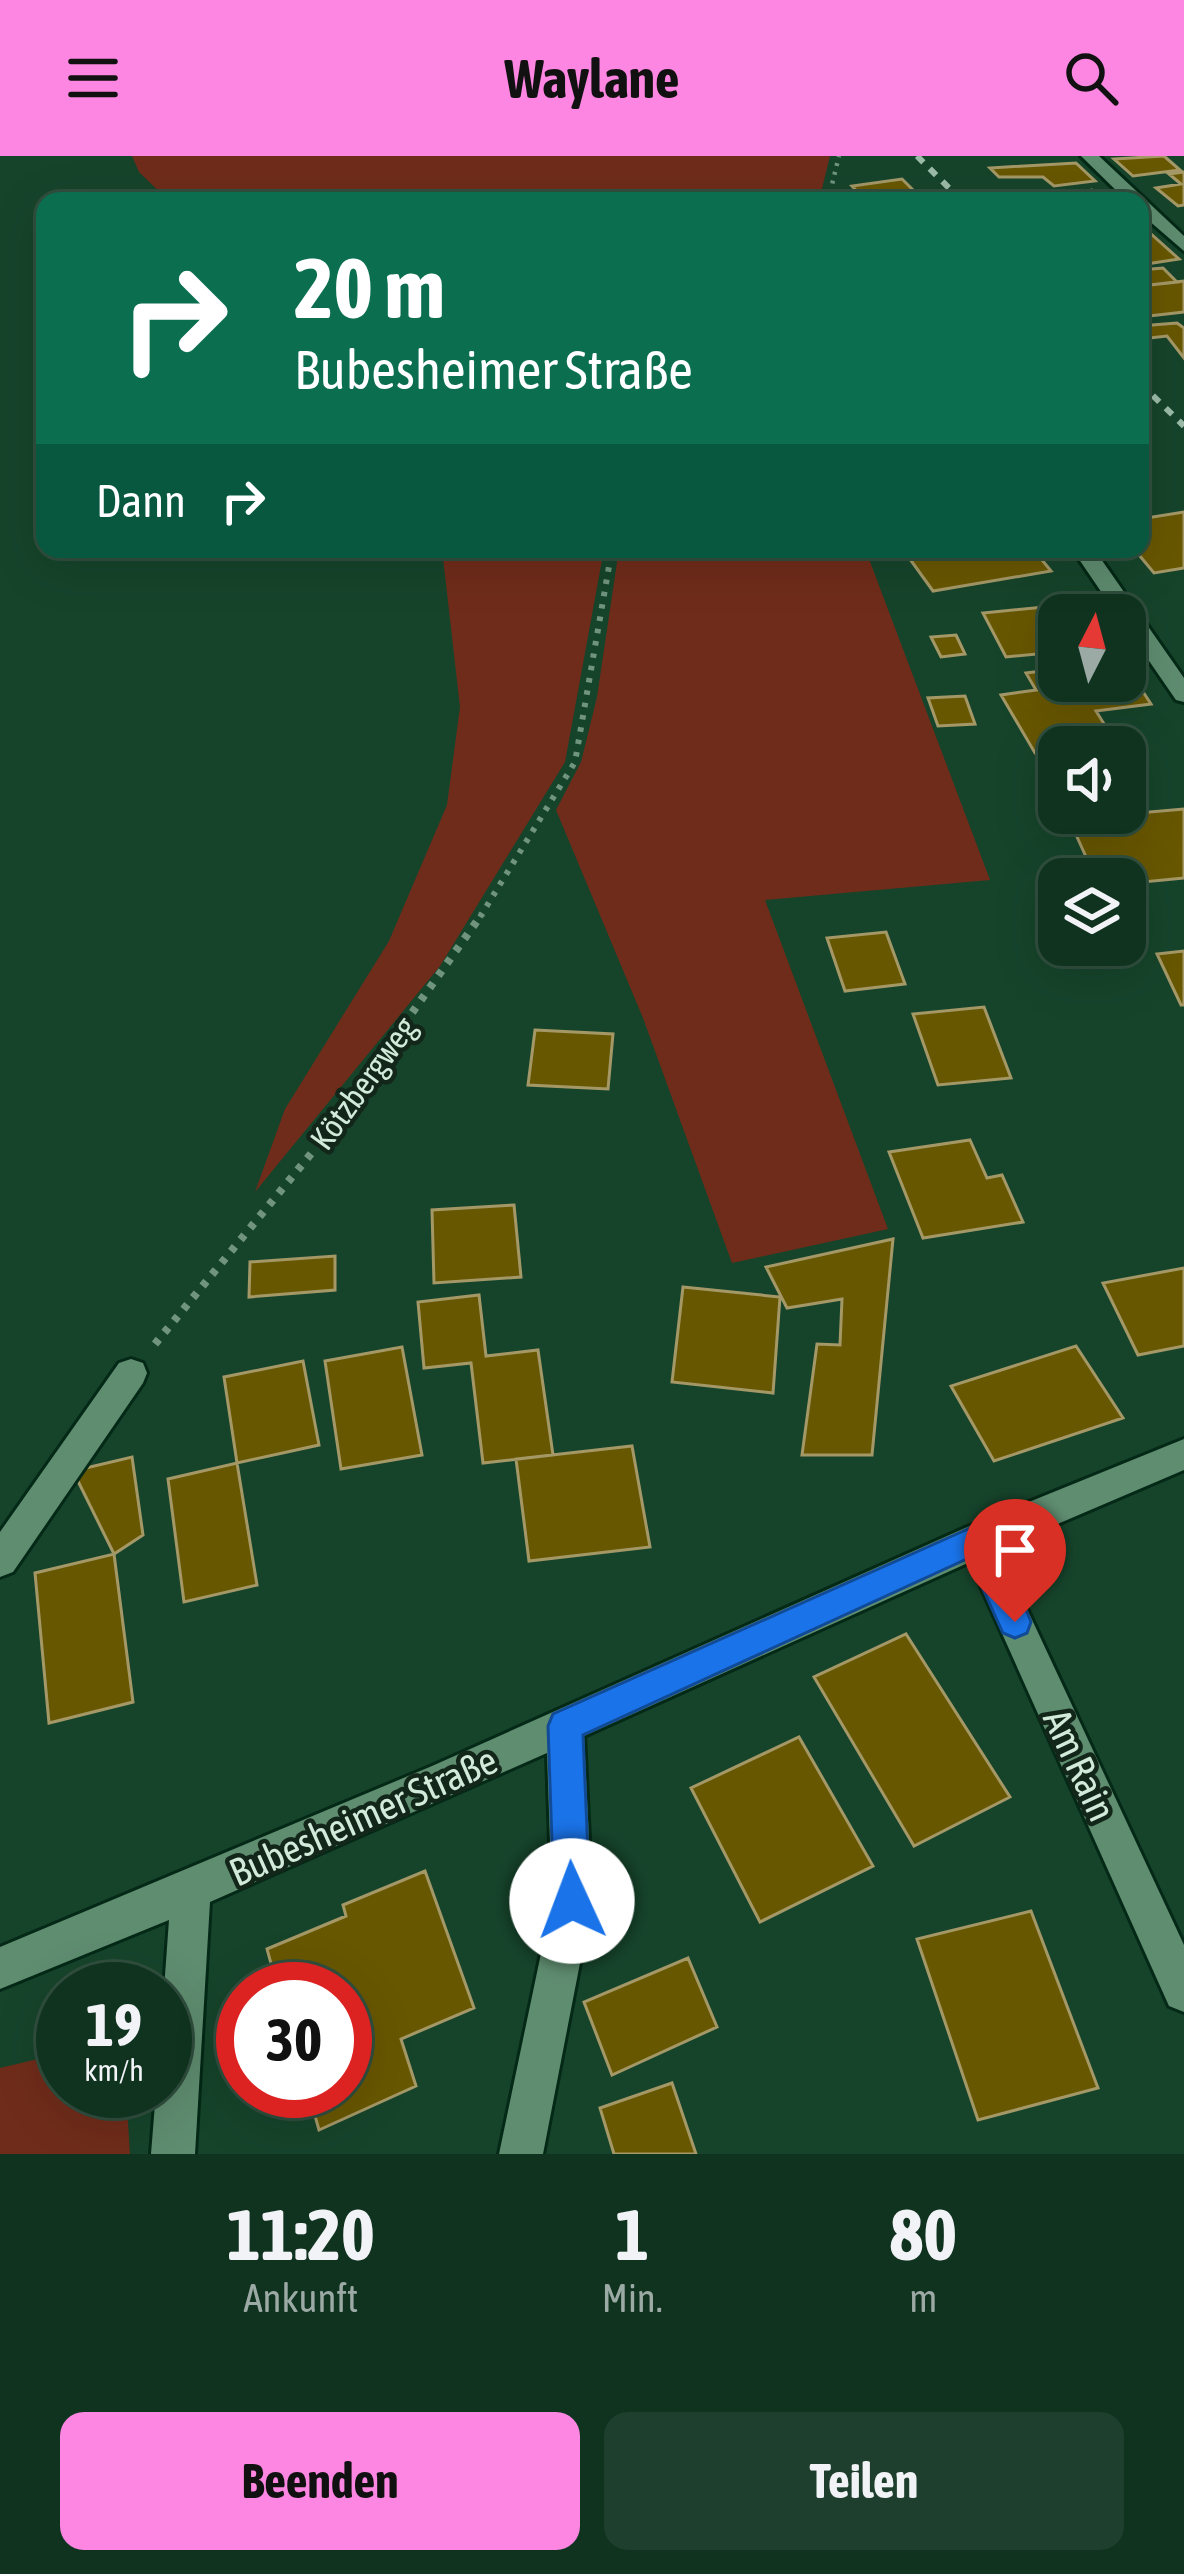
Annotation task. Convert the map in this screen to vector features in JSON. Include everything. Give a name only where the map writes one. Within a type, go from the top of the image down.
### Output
[{"type":"street","points":[[1089,156],[1127,192]]},
{"type":"street","points":[[1149,213],[1184,246]]},
{"type":"street","points":[[1089,558],[1184,695]]},
{"type":"street","points":[[0,1562],[131,1373]]},
{"type":"street","name":"Bubesheimer Straße","points":[[0,1968],[191,1893],[977,1539],[1184,1454]]},
{"type":"street","name":"Am Rain","points":[[977,1539],[1184,1991]]},
{"type":"street","points":[[521,2154],[572,1901],[565,1726]]},
{"type":"street","points":[[173,2154],[191,1893]]},
{"type":"path","points":[[830,192],[839,156]]},
{"type":"path","name":"Kötzbergweg","points":[[131,1373],[319,1144],[446,970],[536,832],[575,762],[610,558]]},
{"type":"shaded area","points":[[132,156],[830,156],[821,192],[160,192],[139,172]]},
{"type":"shaded area","points":[[443,558],[602,558],[565,762],[440,966],[255,1192],[285,1109],[389,941],[447,805],[460,707]]},
{"type":"shaded area","points":[[618,558],[869,558],[990,880],[765,900],[888,1229],[732,1263],[643,1018],[556,810],[581,762],[597,697]]},
{"type":"shaded area","points":[[36,2059],[36,2118],[128,2118],[130,2154],[0,2154],[0,2068]]},
{"type":"building","points":[[1164,156],[1180,170],[1133,176],[1114,159]]},
{"type":"building","points":[[1076,163],[1095,181],[1054,186],[1043,177],[999,177],[990,168]]},
{"type":"building","points":[[1184,172],[1184,205],[1178,206],[1156,188],[1181,184],[1169,174]]},
{"type":"building","points":[[902,179],[915,192],[858,192],[852,186]]},
{"type":"building","points":[[1149,232],[1179,259],[1149,264]]},
{"type":"building","points":[[1163,268],[1177,282],[1149,285],[1149,269]]},
{"type":"building","points":[[1184,281],[1184,312],[1149,316],[1149,285]]},
{"type":"building","points":[[1177,323],[1184,328],[1184,358],[1167,336],[1149,338],[1149,325]]},
{"type":"building","points":[[1184,512],[1184,568],[1154,573],[1142,558],[1149,558],[1149,518]]},
{"type":"building","points":[[909,558],[1040,558],[1051,571],[933,591]]},
{"type":"building","points":[[1038,608],[1038,654],[1006,657],[983,613]]},
{"type":"building","points":[[956,635],[965,654],[941,657],[931,637]]},
{"type":"building","points":[[1038,672],[1038,702],[1146,702],[1146,696],[1151,704],[1096,711],[1105,726],[1038,726],[1035,753],[1001,695],[1036,690],[1026,673]]},
{"type":"building","points":[[965,696],[975,724],[938,726],[928,698]]},
{"type":"building","points":[[1184,809],[1184,878],[1146,882],[1146,858],[1087,858],[1076,834],[1146,834],[1146,812]]},
{"type":"building","points":[[886,932],[905,984],[845,991],[827,938]]},
{"type":"building","points":[[1184,951],[1184,1005],[1181,1005],[1157,954]]},
{"type":"building","points":[[984,1007],[1011,1078],[938,1085],[913,1014]]},
{"type":"building","points":[[535,1030],[613,1034],[608,1089],[528,1085]]},
{"type":"building","points":[[970,1140],[987,1178],[1002,1175],[1023,1222],[923,1238],[889,1152]]},
{"type":"building","points":[[514,1205],[521,1277],[434,1283],[432,1210]]},
{"type":"building","points":[[893,1239],[872,1455],[802,1455],[817,1344],[840,1345],[842,1299],[787,1308],[766,1267]]},
{"type":"building","points":[[335,1256],[335,1290],[249,1297],[250,1262]]},
{"type":"building","points":[[1184,1268],[1184,1346],[1138,1355],[1103,1283]]},
{"type":"building","points":[[683,1287],[780,1297],[773,1393],[672,1382]]},
{"type":"building","points":[[479,1295],[486,1356],[538,1350],[553,1455],[483,1463],[471,1363],[424,1368],[418,1302]]},
{"type":"building","points":[[1076,1346],[1123,1418],[994,1461],[951,1386]]},
{"type":"building","points":[[402,1347],[422,1455],[341,1469],[325,1361]]},
{"type":"building","points":[[303,1361],[319,1445],[237,1463],[224,1377]]},
{"type":"building","points":[[632,1446],[650,1547],[529,1561],[516,1459]]},
{"type":"building","points":[[132,1457],[143,1535],[114,1554],[73,1471]]},
{"type":"building","points":[[237,1463],[257,1585],[184,1602],[168,1479]]},
{"type":"building","points":[[114,1554],[133,1702],[49,1723],[35,1573]]},
{"type":"building","points":[[906,1634],[1010,1797],[914,1846],[814,1677]]},
{"type":"building","points":[[799,1737],[873,1866],[760,1922],[691,1788]]},
{"type":"building","points":[[425,1871],[474,2008],[401,2039],[416,2086],[372,2106],[372,1962],[271,1962],[267,1949],[346,1916],[343,1905]]},
{"type":"building","points":[[1031,1911],[1098,2088],[978,2120],[917,1939]]},
{"type":"building","points":[[688,1958],[717,2027],[612,2075],[584,2002]]},
{"type":"building","points":[[672,2083],[696,2154],[614,2154],[600,2108]]},
{"type":"building","points":[[316,2118],[345,2118],[319,2130]]},
{"type":"railway","points":[[917,156],[953,192]]},
{"type":"railway","points":[[1149,392],[1184,426]]},
{"type":"route","points":[[572,1901],[565,1726],[977,1539],[1015,1622]]}]
